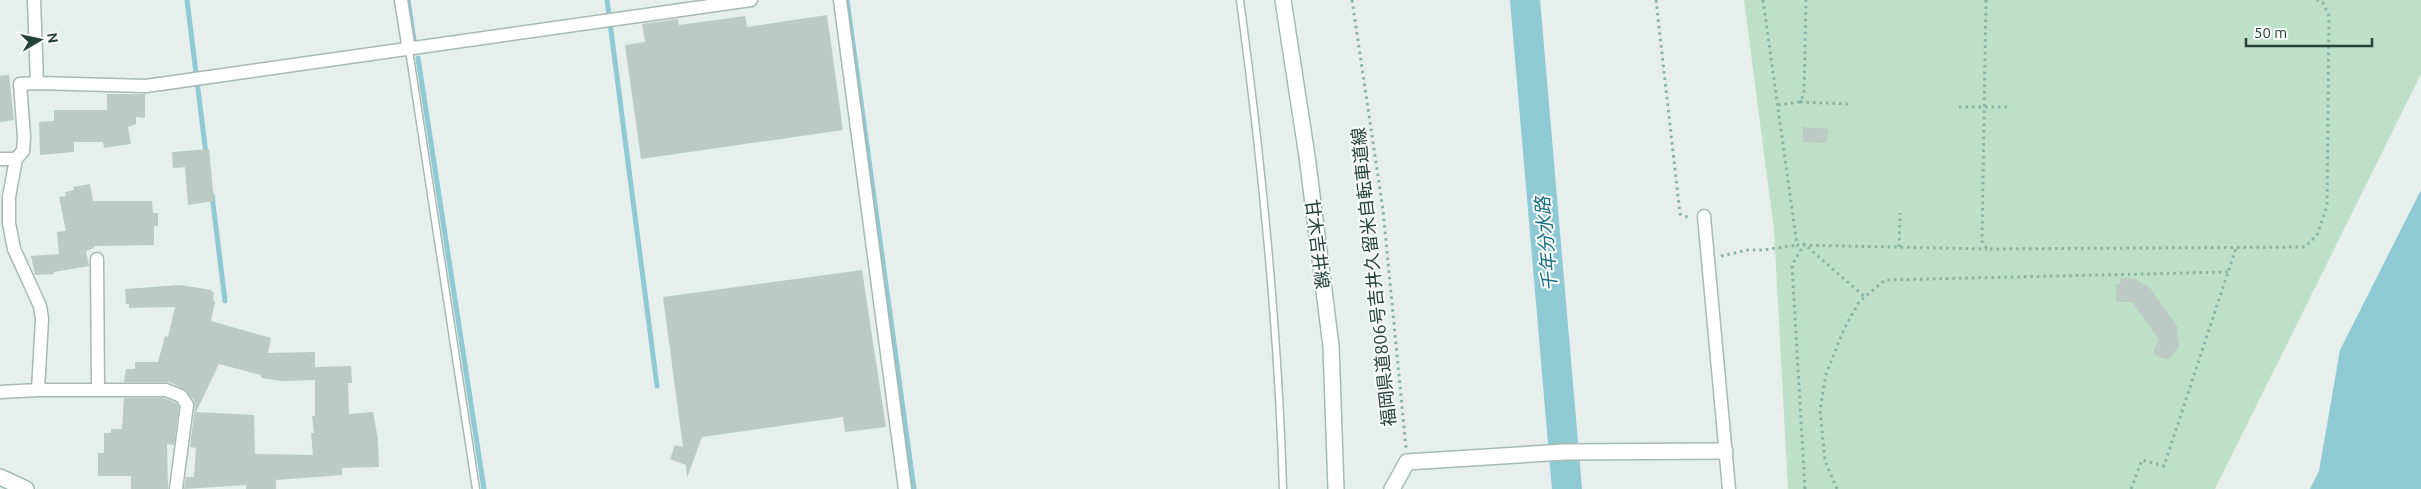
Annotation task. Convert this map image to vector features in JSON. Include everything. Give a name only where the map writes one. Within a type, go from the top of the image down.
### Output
[{"type":"main road","name":"甘木吉井線","points":[[1283,0],[1307,156],[1331,346],[1336,489]]},
{"type":"main road","points":[[1392,489],[1407,462],[1564,452],[1725,451]]},
{"type":"main road","points":[[0,477],[26,489]]},
{"type":"street","points":[[34,0],[37,82]]},
{"type":"street","points":[[401,0],[409,50]]},
{"type":"street","points":[[38,390],[42,319],[40,306],[14,249],[9,223],[9,198],[16,159],[23,151],[24,137],[20,84],[37,82],[146,86],[752,0]]},
{"type":"street","points":[[840,0],[905,489]]},
{"type":"street","points":[[0,159],[16,159]]},
{"type":"street","points":[[1705,220],[1729,489]]},
{"type":"street","points":[[97,259],[98,389]]},
{"type":"street","points":[[0,392],[98,389],[166,390],[181,396],[187,405],[176,489]]},
{"type":"lane","points":[[1240,0],[1261,164],[1279,369],[1283,489]]},
{"type":"lane","points":[[409,50],[476,489]]},
{"type":"path","name":"福岡県道806号吉井久留米自転車道線","points":[[1352,0],[1384,210],[1407,462]]},
{"type":"path","points":[[1656,0],[1680,214],[1705,220]]},
{"type":"path","points":[[1763,0],[1797,245]]},
{"type":"path","points":[[1800,102],[1804,94],[1806,0]]},
{"type":"path","points":[[1986,0],[1982,241],[1987,249]]},
{"type":"path","points":[[1708,258],[1748,250],[1763,250],[1804,244],[1987,249],[2305,248],[2316,235],[2327,206],[2329,16],[2323,3],[2317,0]]},
{"type":"path","points":[[1778,105],[1800,102],[1848,104]]},
{"type":"path","points":[[1959,107],[2007,107]]},
{"type":"path","points":[[1898,247],[1900,213]]},
{"type":"path","points":[[1804,244],[1865,297]]},
{"type":"path","points":[[1804,244],[1792,265],[1805,489]]},
{"type":"path","points":[[2131,489],[2142,460],[2164,466],[2236,248]]},
{"type":"path","points":[[1837,489],[1825,460],[1822,401],[1826,374],[1844,330],[1859,302],[1885,280],[2228,272]]},
{"type":"green space","points":[[1744,0],[2421,0],[2421,74],[2215,489],[1788,489],[1774,230]]},
{"type":"water","points":[[2421,190],[2421,489],[2310,489],[2319,471],[2340,350]]},
{"type":"building","points":[[827,15],[843,130],[641,159],[625,45],[645,42],[642,24],[678,19],[679,25],[745,16],[747,27]]},
{"type":"building","points":[[9,75],[14,120],[0,122],[0,76]]},
{"type":"building","points":[[107,94],[145,94],[145,118],[136,117],[136,124],[128,127],[131,144],[104,148],[103,142],[74,142],[74,152],[40,155],[39,122],[54,121],[54,110],[107,110]]},
{"type":"building","points":[[1803,127],[1828,129],[1827,143],[1803,142]]},
{"type":"building","points":[[209,149],[214,201],[188,205],[185,167],[173,168],[172,152]]},
{"type":"building","points":[[90,184],[93,201],[152,201],[153,213],[158,213],[158,226],[154,226],[154,245],[94,246],[94,248],[86,251],[89,266],[53,272],[54,274],[35,275],[31,256],[59,254],[57,232],[66,231],[59,197],[66,196],[65,192],[74,190],[73,187]]},
{"type":"building","points":[[862,270],[886,427],[845,432],[843,417],[702,437],[687,478],[686,465],[670,459],[675,445],[683,447],[663,297]]},
{"type":"building","points":[[2121,278],[2135,279],[2150,288],[2177,326],[2179,347],[2168,360],[2153,354],[2158,339],[2132,302],[2116,302],[2116,284],[2120,284]]},
{"type":"building","points":[[180,285],[211,290],[214,293],[213,301],[215,301],[211,321],[271,338],[268,353],[315,352],[315,367],[351,366],[352,383],[348,383],[349,414],[373,412],[378,439],[379,467],[342,468],[342,475],[276,480],[276,489],[246,489],[246,485],[184,489],[186,477],[194,477],[196,448],[190,447],[195,406],[194,400],[184,389],[169,382],[124,382],[126,369],[135,369],[135,362],[158,362],[165,336],[168,337],[175,307],[129,308],[129,304],[126,304],[125,289]],"holes":[[[219,364],[261,375],[261,378],[282,381],[315,380],[315,416],[312,416],[314,433],[311,433],[313,455],[255,454],[254,415],[196,412]]]},
{"type":"building","points":[[124,398],[164,398],[176,403],[179,407],[174,445],[167,444],[168,489],[131,489],[131,476],[98,476],[98,453],[104,453],[104,433],[111,433],[111,429],[122,429]]},
{"type":"waterway","points":[[187,0],[206,154]]},
{"type":"waterway","points":[[408,0],[414,40]]},
{"type":"waterway","points":[[607,0],[657,386]]},
{"type":"waterway","points":[[847,0],[914,489]]},
{"type":"waterway","name":"千年分水路","points":[[1525,0],[1567,489]]},
{"type":"waterway","points":[[418,58],[484,489]]},
{"type":"waterway","points":[[212,195],[225,301]]}]
